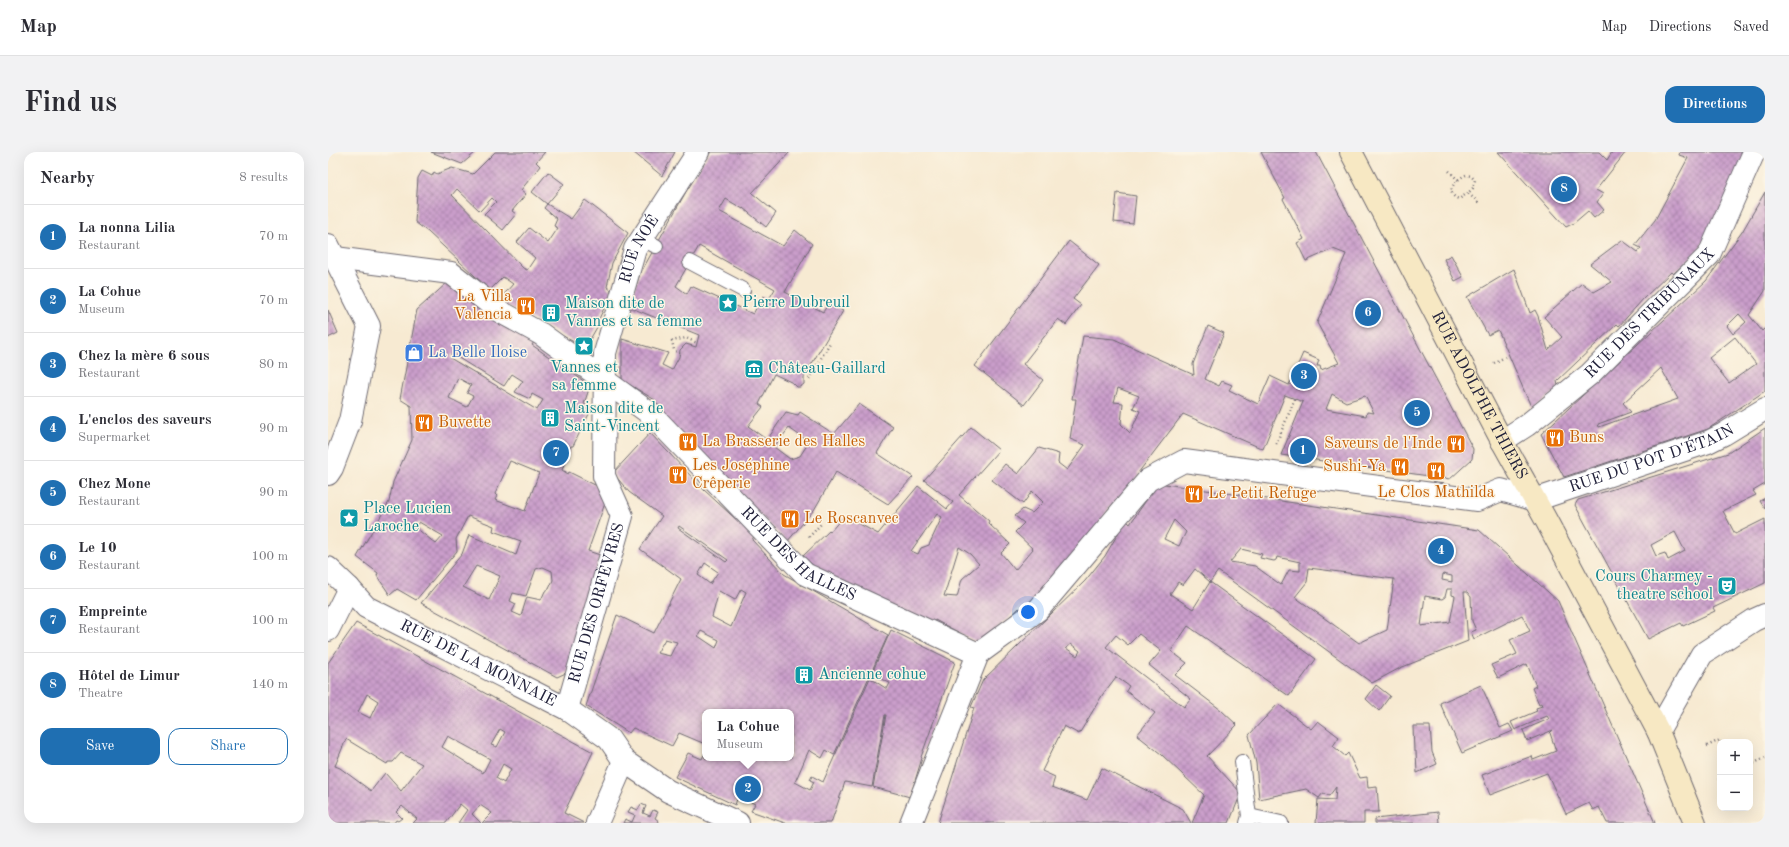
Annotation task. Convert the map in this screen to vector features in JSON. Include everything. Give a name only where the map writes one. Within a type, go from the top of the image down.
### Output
[{"type":"main road","name":"RUE ADOLPHE THIERS","points":[[1351,152],[1502,441],[1658,731],[1696,823]]},
{"type":"street","name":"RUE NOÉ","points":[[604,476],[606,353],[635,249],[649,242],[698,152]]},
{"type":"street","name":"RUE DES TRIBUNAUX","points":[[1502,441],[1527,425],[1590,374],[1709,255],[1754,152]]},
{"type":"street","name":"RUE DES HALLES","points":[[331,252],[451,273],[499,311],[541,334],[648,413],[805,574],[978,654]]},
{"type":"street","points":[[328,474],[350,421],[369,326],[331,252]]},
{"type":"street","name":"RUE DU POT D'ÉTAIN","points":[[1535,500],[1708,442],[1765,409]]},
{"type":"street","points":[[910,823],[978,654],[1038,610],[1148,480],[1184,461],[1477,500],[1501,490],[1535,500]]},
{"type":"street","name":"RUE DES ORFÈVRES","points":[[567,709],[622,516],[604,476]]},
{"type":"street","points":[[328,568],[349,588],[328,630]]},
{"type":"street","name":"RUE DE LA MONNAIE","points":[[349,588],[366,607],[567,709],[609,739],[624,761]]},
{"type":"street","points":[[1658,731],[1702,654],[1765,614]]},
{"type":"street","points":[[597,823],[624,761],[668,791],[738,823]]},
{"type":"lane","points":[[690,262],[743,290]]},
{"type":"lane","points":[[1242,762],[1248,819],[1281,823]]},
{"type":"path","points":[[1449,171],[1458,180]]},
{"type":"path","points":[[1466,175],[1475,180],[1473,188],[1459,199],[1454,197],[1451,188],[1458,180],[1466,175]]},
{"type":"path","points":[[1468,193],[1480,204]]},
{"type":"path","points":[[680,354],[674,350],[672,341],[686,338],[697,343]]},
{"type":"path","points":[[809,378],[831,341]]},
{"type":"path","points":[[1494,363],[1505,357]]},
{"type":"path","points":[[1264,472],[1295,399]]},
{"type":"path","points":[[1707,746],[1717,741]]},
{"type":"path","points":[[1753,764],[1765,758]]},
{"type":"building","points":[[431,152],[476,152],[462,164]]},
{"type":"building","points":[[495,152],[545,152],[536,162],[540,166],[521,190],[526,194],[512,211],[516,214],[503,230],[484,214],[496,202],[492,198],[480,211],[457,189],[452,195],[523,268],[527,270],[535,258],[517,242],[529,228],[548,243],[558,228],[554,226],[557,219],[544,208],[547,204],[571,219],[585,200],[628,233],[612,263],[607,287],[612,291],[598,321],[600,322],[585,348],[506,305],[500,299],[513,284],[503,277],[490,290],[428,232],[415,222],[418,178],[422,171],[432,176],[434,172],[437,174],[452,168],[473,174]]},
{"type":"building","points":[[633,152],[675,152],[662,176]]},
{"type":"building","points":[[711,152],[790,152],[752,193],[776,213],[766,227],[743,208],[726,199],[719,211],[783,246],[795,230],[812,244],[785,292],[823,312],[829,303],[843,311],[804,377],[804,384],[797,387],[793,383],[774,374],[759,404],[763,407],[748,426],[767,440],[786,412],[798,415],[800,412],[834,434],[859,404],[893,427],[877,453],[913,477],[888,504],[836,472],[814,510],[787,542],[650,407],[655,400],[622,380],[622,339],[668,353],[662,365],[672,370],[679,357],[680,350],[686,344],[696,347],[699,335],[629,307],[640,274],[702,163]],"holes":[[[699,246],[775,289],[769,299],[763,296],[753,314],[691,286],[687,294],[676,286]],[[789,428],[809,442],[800,456],[790,459],[774,447]]]},
{"type":"building","points":[[1261,152],[1316,152],[1473,449],[1472,459],[1450,479],[1281,455],[1303,402],[1285,395],[1263,449],[1183,414],[1138,473],[1140,475],[1110,507],[1091,536],[1026,614],[1019,608],[984,641],[977,642],[935,620],[932,627],[826,577],[803,556],[829,531],[830,532],[842,518],[856,522],[878,534],[918,486],[947,509],[953,502],[924,480],[971,427],[999,450],[959,495],[989,521],[988,523],[1010,544],[1001,553],[1015,570],[1033,549],[1015,532],[1024,523],[1015,516],[1023,509],[1032,513],[1043,502],[1032,491],[1023,504],[992,480],[1005,464],[1018,474],[1039,448],[1059,454],[1058,463],[1067,470],[1085,445],[1070,439],[1076,399],[1072,399],[1083,336],[1114,339],[1194,375],[1193,364],[1208,326],[1224,333],[1205,379],[1219,386],[1222,381],[1232,385],[1229,390],[1258,404],[1270,376],[1289,385],[1303,353],[1319,360],[1317,366],[1320,366],[1321,370],[1339,363],[1317,323],[1346,254],[1333,249],[1306,261],[1297,243],[1304,239],[1283,199],[1285,198]],"holes":[[[1118,388],[1139,396],[1133,408],[1140,411],[1130,433],[1121,424],[1123,403],[1114,402]],[[1332,394],[1346,402],[1365,396],[1374,413],[1367,412],[1366,416],[1326,409]],[[937,514],[942,517],[929,545],[921,548],[918,554],[911,551]],[[959,547],[970,554],[979,564],[962,579],[957,597],[944,596]]]},
{"type":"building","points":[[1498,152],[1599,152],[1607,160],[1612,152],[1626,152],[1596,190],[1603,194],[1597,202],[1604,210],[1594,218],[1588,211],[1574,223],[1566,227]]},
{"type":"building","points":[[1680,152],[1747,152],[1721,214],[1698,251],[1673,274],[1671,272],[1644,298],[1619,326],[1617,324],[1557,381],[1559,390],[1532,409],[1498,330],[1488,335],[1467,297],[1514,269],[1530,313],[1535,310],[1538,316],[1548,350],[1562,337],[1544,317],[1582,283],[1594,292],[1612,282],[1590,264],[1622,240],[1638,252],[1641,248],[1635,245],[1655,220],[1688,158],[1679,155]]},
{"type":"building","points":[[548,172],[564,184],[547,204],[532,192]]},
{"type":"building","points":[[1765,192],[1765,291],[1749,315],[1762,331],[1765,328],[1765,391],[1708,429],[1564,477],[1541,434],[1706,281],[1742,232]],"holes":[[[1739,314],[1746,322],[1733,334],[1727,326]],[[1735,337],[1756,364],[1729,383],[1709,358]],[[1661,368],[1678,399],[1599,427],[1598,424],[1631,412],[1623,403]]]},
{"type":"building","points":[[1117,193],[1136,196],[1133,224],[1114,222]]},
{"type":"building","points":[[1069,241],[1099,265],[1073,299],[1081,305],[1066,325],[1058,319],[1023,364],[1043,380],[1024,405],[975,366]]},
{"type":"building","points":[[1451,255],[1463,277],[1455,281],[1444,259]]},
{"type":"building","points":[[448,282],[534,342],[532,345],[585,382],[588,392],[584,404],[592,408],[573,446],[571,446],[562,470],[609,492],[588,551],[600,555],[568,672],[557,677],[421,603],[462,554],[469,535],[516,555],[521,541],[493,531],[494,526],[468,516],[456,539],[457,551],[416,600],[397,589],[390,595],[377,576],[378,573],[357,557],[389,502],[393,482],[412,440],[411,406],[400,399],[417,310]],"holes":[[[452,354],[504,386],[512,374],[523,381],[515,392],[530,399],[532,394],[543,400],[537,410],[450,358]],[[458,378],[471,385],[467,393],[473,396],[467,407],[449,398]],[[510,461],[539,473],[525,511],[495,500],[497,496],[495,494]],[[419,522],[443,536],[436,544],[415,527]],[[476,566],[500,576],[489,600],[463,587]],[[543,567],[552,571],[553,580],[549,589],[545,591],[541,600],[527,597],[521,616],[512,612],[516,604],[510,601],[513,593],[526,596],[536,569]]]},
{"type":"building","points":[[328,310],[338,333],[328,338]]},
{"type":"building","points":[[1765,428],[1765,484],[1753,491],[1756,495],[1723,511],[1735,534],[1765,519],[1765,583],[1713,608],[1715,611],[1683,626],[1681,623],[1648,639],[1575,505],[1578,500],[1728,453]],"holes":[[[1675,532],[1685,551],[1668,560],[1665,553],[1656,556],[1651,545]]]},
{"type":"building","points":[[650,433],[704,490],[754,536],[752,540],[784,574],[888,635],[834,755],[826,750],[822,758],[809,750],[795,782],[810,790],[814,782],[810,780],[812,776],[823,782],[870,678],[887,689],[890,683],[871,675],[891,630],[955,662],[921,757],[922,758],[910,797],[873,787],[886,715],[872,787],[845,782],[831,823],[785,823],[751,811],[755,804],[738,796],[735,805],[675,777],[688,753],[702,759],[702,761],[794,761],[794,709],[702,709],[702,743],[679,733],[672,746],[633,728],[629,733],[586,706],[617,615],[654,633],[681,579],[640,549],[662,516],[629,492],[613,473]],"holes":[[[679,526],[728,560],[726,562],[678,528]],[[705,563],[718,572],[710,584],[698,575]],[[741,589],[746,592],[731,627],[712,617],[719,591],[735,600]],[[701,631],[719,640],[716,648],[698,636]],[[665,639],[677,642],[670,656],[657,653]]]},
{"type":"building","points":[[1158,483],[1479,530],[1558,601],[1655,823],[1607,823],[1599,807],[1593,810],[1589,803],[1566,814],[1547,773],[1490,795],[1482,775],[1532,756],[1533,760],[1556,751],[1550,733],[1553,730],[1527,741],[1523,730],[1549,719],[1547,716],[1515,730],[1511,722],[1537,711],[1536,708],[1542,706],[1541,703],[1539,704],[1532,688],[1536,686],[1527,664],[1498,678],[1491,665],[1517,654],[1510,640],[1530,631],[1522,615],[1474,639],[1471,632],[1476,630],[1472,621],[1471,597],[1467,592],[1464,592],[1468,641],[1400,668],[1372,683],[1218,571],[1210,582],[1316,659],[1289,696],[1188,626],[1171,651],[1187,663],[1175,675],[1221,710],[1237,725],[1207,756],[1241,793],[1229,823],[1192,823],[1204,795],[1161,754],[1137,735],[1155,713],[1126,691],[1129,686],[1116,677],[1103,694],[1079,734],[1064,726],[1042,771],[1055,777],[1052,787],[1087,800],[1102,768],[1183,809],[1191,823],[938,823],[974,708],[971,707],[983,680],[1085,581],[1105,556],[1126,520],[1130,524]],"holes":[[[1174,520],[1186,532],[1179,546],[1164,539]],[[1241,549],[1262,554],[1260,558],[1274,561],[1277,557],[1300,562],[1300,571],[1289,570],[1281,585],[1255,566],[1230,562]],[[1309,568],[1394,579],[1387,630],[1359,643],[1295,597],[1307,582]],[[1195,569],[1210,582],[1193,609],[1170,594],[1178,582],[1183,585]],[[1443,574],[1452,576],[1452,582],[1442,580]],[[1447,589],[1452,589],[1452,595],[1455,596],[1450,622],[1421,626],[1425,596],[1442,599],[1445,597]],[[1139,634],[1161,651],[1149,665],[1191,699],[1184,707],[1106,647],[1116,635],[1128,645]],[[1071,644],[1080,651],[1077,656],[1066,648]]]},
{"type":"building","points":[[1765,498],[1765,509],[1760,501]]},
{"type":"building","points":[[356,623],[593,752],[564,813],[584,823],[482,823],[492,813],[480,805],[472,814],[481,823],[458,823],[467,810],[460,804],[446,823],[413,823],[417,819],[402,806],[396,812],[402,818],[398,821],[396,820],[394,823],[328,823],[328,663]],"holes":[[[367,694],[378,701],[370,718],[358,712]],[[500,729],[505,732],[497,747],[491,745]],[[448,736],[490,759],[483,773],[442,747]],[[346,739],[387,764],[388,762],[393,762],[401,753],[422,764],[401,791],[385,773],[371,791],[340,768],[335,766]],[[503,764],[511,769],[504,783],[496,778]]]},
{"type":"building","points":[[1376,685],[1390,696],[1379,711],[1366,699]]},
{"type":"building","points":[[1481,685],[1500,728],[1509,724],[1513,731],[1462,753],[1440,703]]},
{"type":"building","points":[[1278,704],[1311,729],[1318,721],[1339,737],[1333,746],[1345,756],[1348,753],[1360,778],[1367,777],[1368,788],[1377,787],[1379,812],[1364,812],[1364,823],[1316,823],[1318,799],[1335,800],[1336,787],[1329,796],[1323,793],[1319,798],[1306,789],[1259,799],[1256,763],[1249,735]]},
{"type":"building","points":[[1413,726],[1430,726],[1432,752],[1437,764],[1417,773],[1416,751],[1414,751]]},
{"type":"building","points":[[641,804],[646,806],[643,813],[650,816],[653,810],[658,812],[655,818],[659,821],[658,823],[623,823],[625,819],[632,822],[635,815],[628,812],[631,807],[638,810]]},
{"type":"building","points":[[1438,812],[1439,823],[1375,823],[1375,819]]},
{"type":"place","name":"Hôtel de Limur","points":[[1564,189]]},
{"type":"place","name":"Pierre Dubreuil","points":[[728,303]]},
{"type":"place","name":"La Villa Valencia","points":[[526,306]]},
{"type":"place","name":"Maison dite de Vannes et sa femme","points":[[551,313]]},
{"type":"place","name":"Le 10","points":[[1368,313]]},
{"type":"place","name":"Vannes et sa femme","points":[[584,346]]},
{"type":"place","name":"La Belle Iloise","points":[[414,353]]},
{"type":"place","name":"Château-Gaillard","points":[[754,369]]},
{"type":"place","name":"Chez la mère 6 sous","points":[[1304,376]]},
{"type":"place","name":"Chez Mone","points":[[1417,413]]},
{"type":"place","name":"Maison dite de Saint-Vincent","points":[[550,418]]},
{"type":"place","name":"Buvette","points":[[424,423]]},
{"type":"place","name":"Buns","points":[[1555,438]]},
{"type":"place","name":"La Brasserie des Halles","points":[[688,442]]},
{"type":"place","name":"Saveurs de l'Inde","points":[[1456,444]]},
{"type":"place","name":"La nonna Lilia","points":[[1303,451]]},
{"type":"place","name":"Empreinte","points":[[556,453]]},
{"type":"place","name":"Sushi-Ya","points":[[1400,467]]},
{"type":"place","name":"Le Clos Mathilda","points":[[1436,471]]},
{"type":"place","name":"Les Joséphine Crêperie","points":[[678,475]]},
{"type":"place","name":"Le Petit Refuge","points":[[1194,494]]},
{"type":"place","name":"Place Lucien Laroche","points":[[349,518]]},
{"type":"place","name":"Le Roscanvec","points":[[790,519]]},
{"type":"place","name":"L'enclos des saveurs","points":[[1441,551]]},
{"type":"place","name":"Cours Charmey - theatre school","points":[[1727,586]]},
{"type":"place","name":"Ancienne cohue","points":[[804,675]]},
{"type":"place","name":"La Cohue","points":[[748,789]]}]
